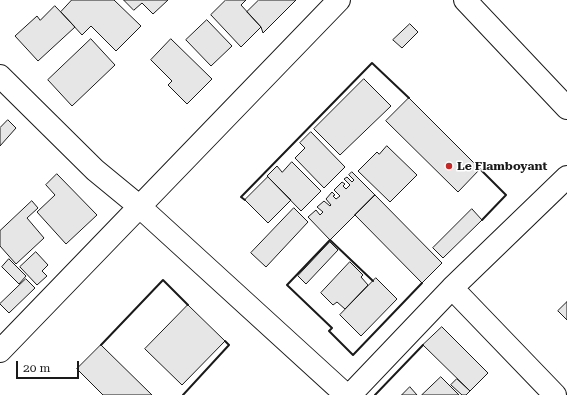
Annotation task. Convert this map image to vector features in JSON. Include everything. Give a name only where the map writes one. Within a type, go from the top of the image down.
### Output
[{"type":"street","points":[[0,351],[339,0]]},
{"type":"street","points":[[465,0],[567,108]]},
{"type":"street","points":[[0,76],[95,170],[140,207],[346,395]]},
{"type":"street","points":[[350,395],[452,288],[567,178]]},
{"type":"street","points":[[452,288],[555,395]]},
{"type":"building","points":[[72,0],[114,0],[141,26],[116,51],[91,26],[82,35],[61,12]]},
{"type":"building","points":[[124,0],[168,0],[153,14],[142,3],[134,10]]},
{"type":"building","points":[[226,0],[246,0],[241,5],[261,27],[241,47],[211,15]]},
{"type":"building","points":[[259,0],[296,0],[263,33],[261,27],[247,12]]},
{"type":"building","points":[[55,6],[75,27],[38,61],[15,36],[37,16],[40,20]]},
{"type":"building","points":[[207,20],[232,46],[211,66],[186,40]]},
{"type":"building","points":[[410,24],[418,32],[402,48],[393,40]]},
{"type":"building","points":[[91,39],[115,65],[72,106],[48,80]]},
{"type":"building","points":[[171,39],[212,79],[187,104],[168,85],[172,81],[151,60]]},
{"type":"building","points":[[364,79],[391,106],[340,155],[314,129]]},
{"type":"building","points":[[409,98],[480,169],[458,192],[386,121]]},
{"type":"building","points":[[8,120],[16,128],[0,146],[0,128]]},
{"type":"building","points":[[311,132],[345,167],[324,188],[295,158],[305,148],[300,143]]},
{"type":"building","points":[[387,146],[417,175],[390,202],[358,171],[377,152],[379,154]]},
{"type":"building","points":[[292,162],[321,191],[301,211],[267,176],[277,166],[282,172]]},
{"type":"building","points":[[352,172],[375,195],[330,240],[308,217],[316,210],[320,215],[323,212],[317,207],[324,201],[330,206],[331,205],[326,199],[332,192],[336,199],[340,196],[334,190],[342,182],[345,184],[343,186],[346,189],[350,185],[344,179],[347,177],[352,182],[354,180],[349,175]]},
{"type":"building","points":[[57,174],[97,215],[66,244],[37,212],[55,195],[46,185]]},
{"type":"building","points":[[268,177],[291,200],[268,223],[245,200]]},
{"type":"building","points":[[375,195],[442,263],[422,283],[355,215]]},
{"type":"building","points":[[32,201],[38,208],[27,218],[44,238],[16,264],[0,246],[0,231]]},
{"type":"building","points":[[294,208],[308,222],[266,267],[251,253]]},
{"type":"building","points":[[472,209],[482,220],[443,258],[433,248]]},
{"type":"building","points":[[330,242],[338,250],[306,284],[298,276]]},
{"type":"building","points":[[36,252],[48,265],[42,271],[47,276],[37,285],[20,267]]},
{"type":"building","points":[[9,259],[26,276],[19,284],[2,267]]},
{"type":"building","points":[[350,262],[363,275],[361,277],[368,285],[345,309],[337,302],[333,305],[321,293]]},
{"type":"building","points":[[376,278],[397,299],[361,336],[340,315]]},
{"type":"building","points":[[26,279],[35,288],[9,313],[0,304]]},
{"type":"building","points":[[567,302],[567,320],[558,311]]},
{"type":"building","points":[[188,305],[225,341],[182,385],[145,349]]},
{"type":"building","points":[[442,327],[488,373],[470,391],[423,345]]},
{"type":"building","points":[[101,345],[152,395],[103,395],[77,369]]},
{"type":"building","points":[[441,377],[459,395],[422,395]]},
{"type":"building","points":[[457,379],[470,391],[466,395],[462,395],[451,385]]},
{"type":"building","points":[[410,387],[417,395],[402,395]]},
{"type":"wall","points":[[245,200],[241,197],[372,63],[409,98]]},
{"type":"wall","points":[[480,169],[506,195],[482,220]]},
{"type":"wall","points":[[373,281],[330,240],[287,285],[332,328],[329,331],[353,355],[422,283]]},
{"type":"wall","points":[[101,345],[163,280],[188,305]]},
{"type":"wall","points":[[183,395],[229,345],[225,341]]},
{"type":"wall","points":[[375,395],[423,345]]},
{"type":"place","name":"Le Flamboyant","points":[[449,166]]}]
